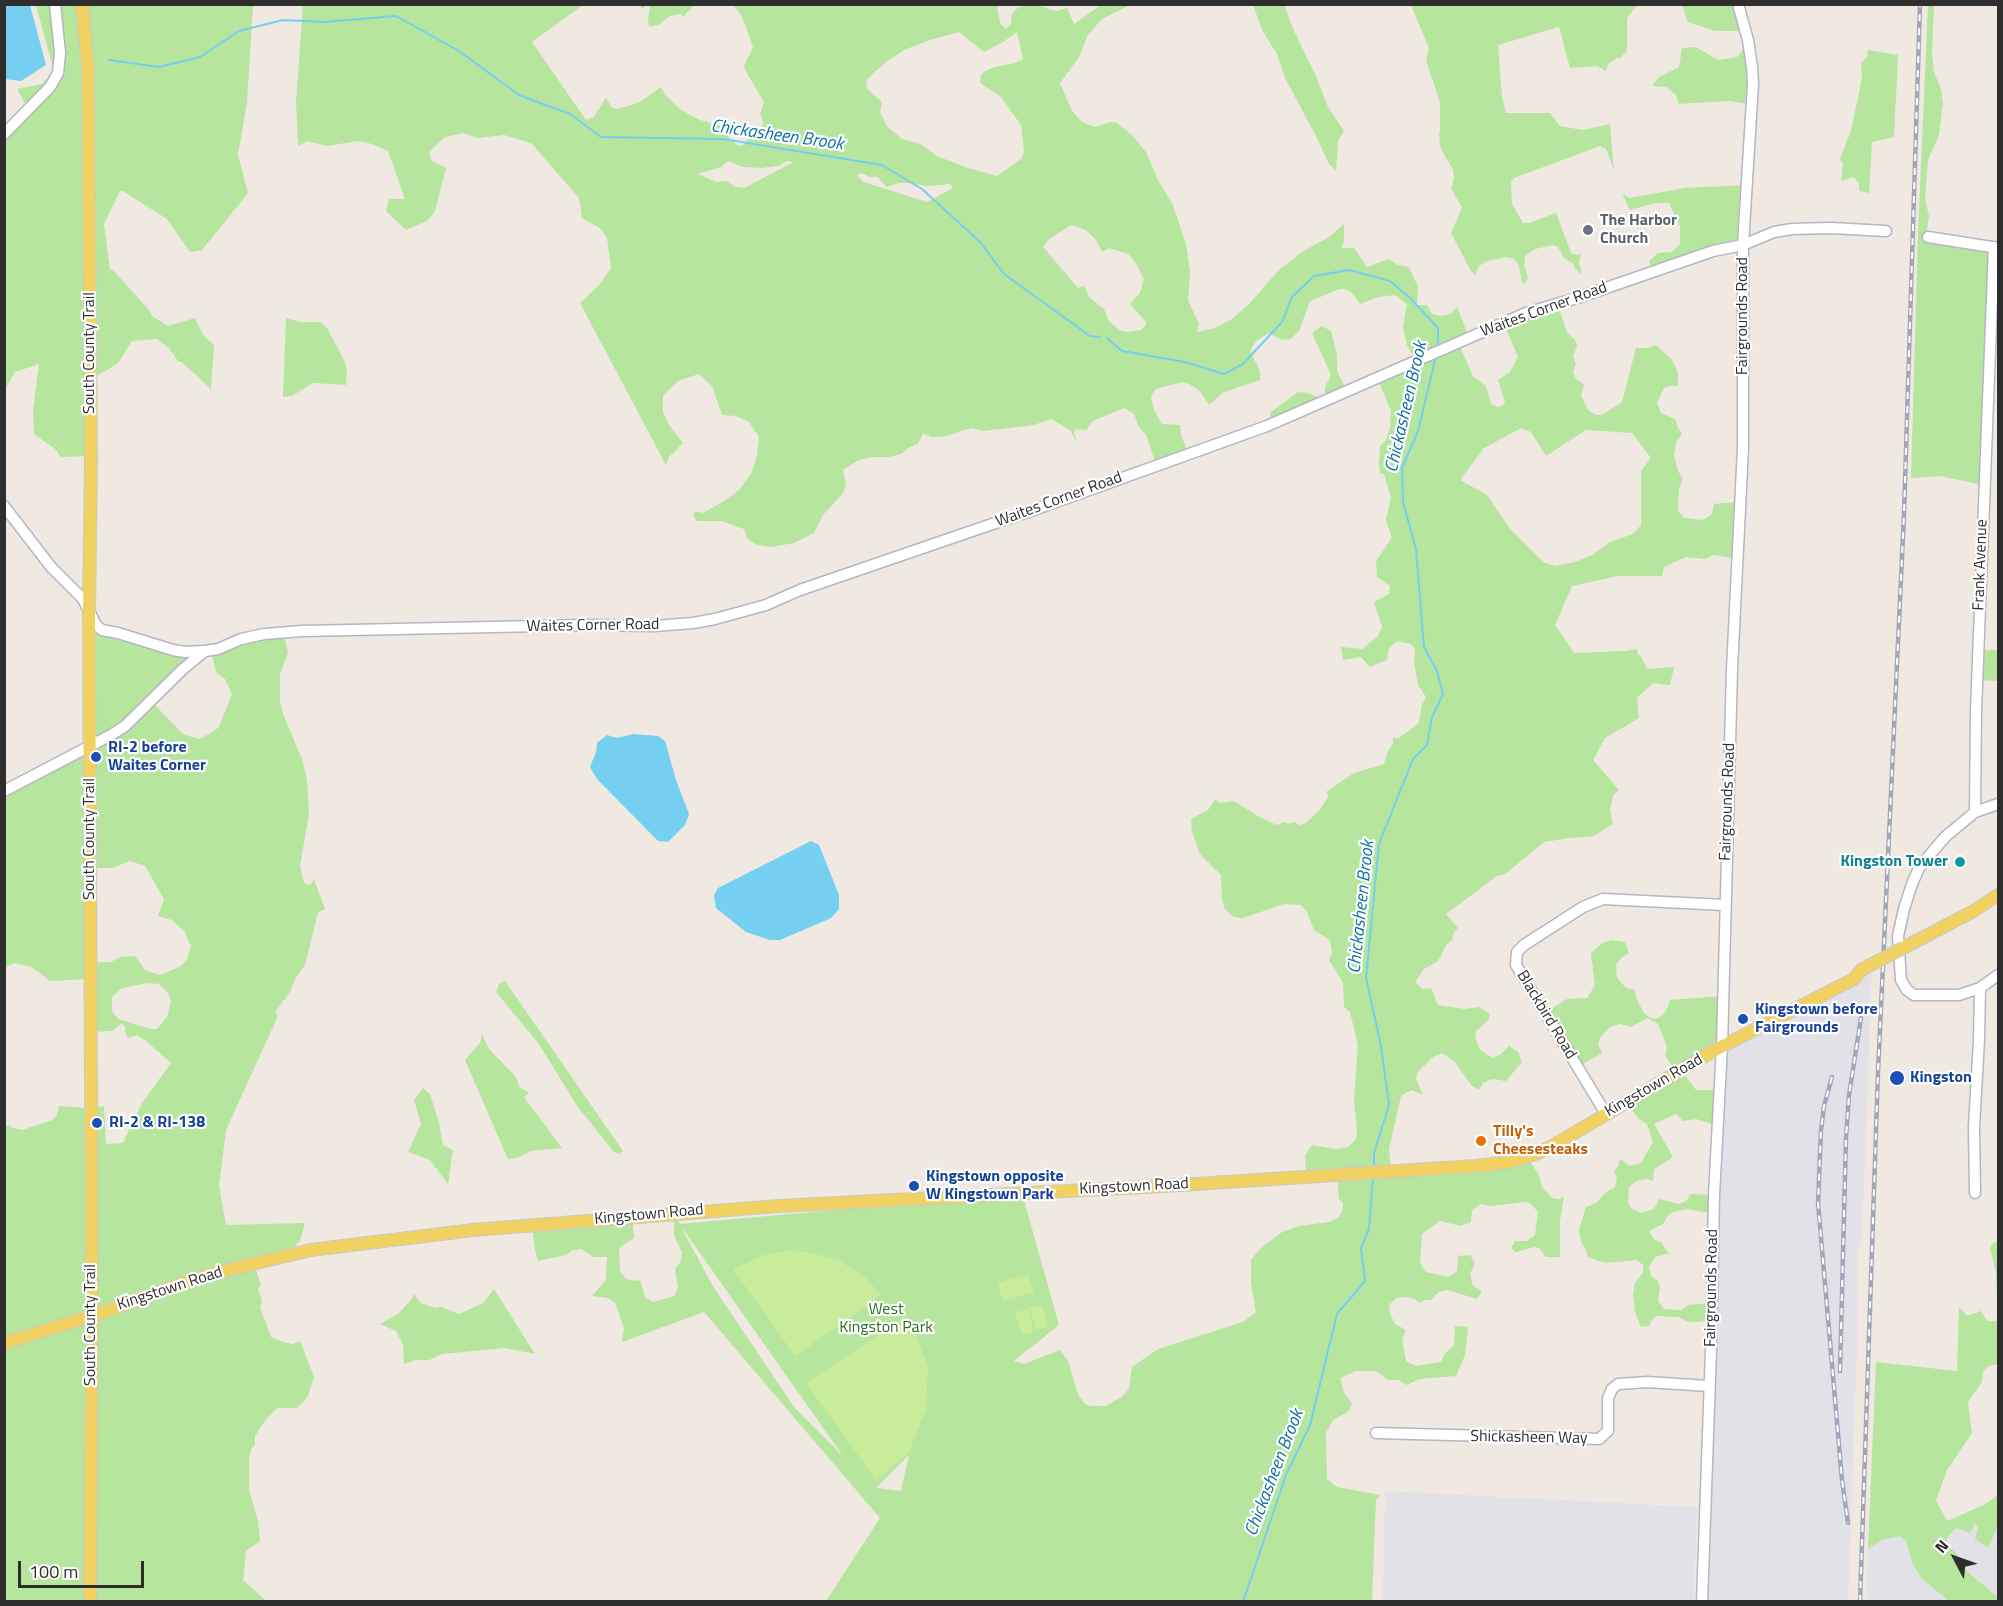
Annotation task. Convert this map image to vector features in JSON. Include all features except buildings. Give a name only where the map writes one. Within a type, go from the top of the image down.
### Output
[{"type":"main road","name":"South County Trail","points":[[82,4],[89,91],[91,461],[89,610],[92,1316],[90,1602]]},
{"type":"main road","name":"Kingstown Road","points":[[4,1343],[92,1316],[207,1275],[311,1250],[473,1230],[779,1206],[1164,1186],[1509,1162],[1538,1153],[1554,1145],[1722,1046],[1903,953],[1998,895]]},
{"type":"main road","name":"Kingstown Road","points":[[1903,953],[1949,934],[1998,905]]},
{"type":"street","points":[[4,134],[50,87],[58,73],[60,53],[55,4]]},
{"type":"street","name":"Fairgrounds Road","points":[[1702,1602],[1714,1195],[1722,1046],[1732,657],[1743,448],[1743,244],[1752,67],[1748,40],[1738,4]]},
{"type":"street","name":"Waites Corner Road","points":[[4,506],[51,567],[83,599],[96,625],[102,630],[173,650],[198,653],[218,649],[249,636],[302,631],[588,625],[654,626],[693,623],[766,605],[801,590],[1267,426],[1526,313],[1577,298],[1713,250],[1743,244],[1774,232],[1792,229],[1886,231]]},
{"type":"street","points":[[1928,237],[1996,247]]},
{"type":"street","name":"Frank Avenue","points":[[1975,812],[1976,711],[1996,247]]},
{"type":"street","name":"Waites Corner Road","points":[[4,791],[90,747],[125,726],[183,669],[205,651]]},
{"type":"street","points":[[1998,804],[1975,812],[1945,837],[1919,868],[1908,895],[1899,936],[1901,980],[1907,990],[1914,995],[1959,994],[1980,988],[1998,975]]},
{"type":"street","name":"Blackbird Road","points":[[1606,1114],[1516,965],[1517,952],[1524,945],[1583,907],[1603,899],[1725,905]]},
{"type":"street","points":[[1975,1193],[1974,1127],[1980,988]]},
{"type":"street","name":"Shickasheen Way","points":[[1376,1433],[1599,1439],[1608,1431],[1608,1398],[1612,1389],[1618,1384],[1647,1382],[1709,1386]]},
{"type":"shaded area","points":[[1872,969],[1862,1239],[1857,1256],[1858,1318],[1848,1601],[1701,1602],[1720,1051]]},
{"type":"shaded area","points":[[1385,1491],[1697,1507],[1694,1601],[1383,1601]]},
{"type":"shaded area","points":[[1975,1524],[1988,1548],[1998,1526],[1998,1597],[1971,1575],[1954,1557],[1958,1555],[1946,1544],[1948,1536],[1956,1528],[1971,1529]]},
{"type":"shaded area","points":[[1900,1536],[1906,1541],[1913,1565],[1922,1579],[1949,1601],[1869,1601],[1868,1549],[1882,1540]]},
{"type":"green space","points":[[641,4],[694,5],[683,17],[681,14],[670,16],[658,25],[649,27],[650,7],[648,5],[641,9]]},
{"type":"green space","points":[[1934,4],[1932,55],[1934,72],[1941,89],[1943,103],[1939,135],[1928,160],[1925,199],[1929,216],[1926,238],[1990,246],[1983,485],[1940,476],[1911,478],[1918,233],[1928,5]]},
{"type":"green space","points":[[36,5],[253,5],[247,102],[238,155],[248,193],[202,250],[190,252],[167,219],[123,191],[120,191],[104,224],[110,269],[152,316],[168,326],[195,318],[203,335],[214,345],[211,389],[178,361],[169,348],[157,339],[132,341],[118,363],[91,380],[89,456],[61,457],[55,449],[34,434],[33,411],[39,364],[15,372],[5,389],[5,137],[29,110],[17,89],[42,84],[54,71]]},
{"type":"green space","name":"West Kingston Park","points":[[303,5],[583,5],[532,42],[586,120],[594,117],[606,98],[612,108],[618,109],[640,102],[661,87],[665,95],[681,110],[700,120],[728,128],[725,133],[738,146],[743,145],[762,129],[763,121],[760,114],[764,102],[745,70],[744,66],[753,47],[742,16],[733,5],[997,5],[1000,23],[1006,29],[1011,24],[1012,13],[1019,7],[1036,5],[1057,11],[1067,8],[1074,24],[1101,5],[1130,5],[1102,19],[1088,35],[1079,57],[1060,83],[1072,111],[1082,122],[1095,127],[1111,122],[1117,123],[1133,136],[1146,152],[1158,180],[1173,205],[1186,244],[1190,271],[1188,300],[1199,324],[1197,332],[1215,328],[1232,319],[1249,304],[1280,269],[1302,252],[1329,237],[1344,224],[1344,241],[1341,248],[1354,248],[1367,267],[1389,259],[1398,265],[1409,267],[1418,287],[1417,305],[1427,305],[1432,314],[1441,316],[1451,314],[1457,307],[1470,340],[1460,347],[1473,376],[1486,386],[1491,404],[1497,407],[1502,406],[1505,402],[1498,380],[1510,372],[1518,357],[1505,327],[1558,306],[1567,332],[1575,340],[1577,346],[1573,356],[1576,364],[1573,371],[1575,378],[1584,385],[1581,396],[1589,411],[1596,415],[1602,415],[1622,402],[1636,348],[1656,345],[1672,360],[1678,373],[1678,386],[1664,388],[1657,403],[1661,413],[1676,420],[1682,433],[1676,443],[1674,455],[1678,471],[1683,479],[1679,488],[1678,510],[1684,518],[1703,520],[1712,514],[1714,504],[1738,502],[1735,558],[1713,555],[1705,559],[1686,557],[1664,567],[1662,576],[1618,576],[1572,586],[1555,625],[1574,653],[1637,649],[1647,669],[1674,667],[1670,685],[1653,683],[1637,698],[1639,718],[1605,738],[1593,760],[1619,790],[1613,796],[1610,810],[1613,824],[1594,836],[1544,842],[1505,874],[1497,876],[1446,914],[1458,928],[1438,961],[1424,969],[1415,982],[1422,989],[1431,988],[1438,1005],[1465,1009],[1479,1007],[1490,1014],[1488,1021],[1476,1031],[1475,1037],[1480,1050],[1493,1058],[1509,1046],[1518,1052],[1522,1062],[1506,1081],[1492,1079],[1483,1083],[1479,1090],[1472,1086],[1454,1061],[1442,1053],[1433,1057],[1417,1073],[1416,1079],[1423,1095],[1411,1090],[1401,1096],[1389,1149],[1391,1172],[1530,1161],[1539,1175],[1542,1187],[1552,1198],[1564,1197],[1560,1220],[1560,1257],[1546,1257],[1539,1248],[1534,1247],[1516,1252],[1511,1248],[1515,1241],[1527,1241],[1535,1235],[1538,1212],[1526,1202],[1490,1206],[1481,1204],[1472,1210],[1471,1222],[1461,1226],[1440,1221],[1422,1234],[1420,1264],[1426,1272],[1449,1277],[1457,1271],[1458,1256],[1470,1255],[1475,1263],[1470,1274],[1473,1286],[1482,1291],[1477,1299],[1447,1290],[1439,1292],[1431,1300],[1419,1303],[1415,1299],[1397,1298],[1390,1304],[1389,1311],[1395,1324],[1406,1330],[1402,1339],[1406,1361],[1416,1366],[1441,1362],[1445,1353],[1454,1346],[1455,1326],[1468,1327],[1465,1355],[1456,1376],[1419,1379],[1407,1385],[1398,1380],[1388,1380],[1376,1371],[1356,1371],[1340,1378],[1344,1393],[1352,1403],[1348,1412],[1333,1420],[1326,1433],[1327,1479],[1337,1487],[1380,1495],[1376,1500],[1372,1601],[826,1601],[880,1518],[704,1312],[622,1342],[624,1328],[615,1303],[608,1298],[592,1296],[606,1280],[607,1257],[594,1257],[581,1249],[538,1261],[532,1225],[632,1217],[634,1238],[619,1248],[620,1271],[626,1279],[640,1280],[645,1297],[653,1302],[674,1296],[678,1287],[675,1269],[681,1261],[682,1252],[674,1236],[674,1214],[680,1224],[1022,1193],[1059,1325],[1014,1361],[1024,1364],[1060,1350],[1068,1361],[1078,1394],[1085,1404],[1091,1406],[1106,1406],[1121,1397],[1129,1389],[1132,1367],[1158,1349],[1243,1322],[1256,1312],[1251,1283],[1251,1260],[1260,1249],[1282,1232],[1299,1226],[1329,1222],[1339,1217],[1343,1209],[1343,1203],[1339,1199],[1337,1178],[1306,1177],[1305,1155],[1312,1145],[1336,1149],[1348,1147],[1356,1139],[1354,1099],[1358,1045],[1350,1012],[1344,1007],[1343,983],[1329,960],[1332,953],[1330,940],[1314,930],[1307,912],[1301,905],[1284,904],[1243,918],[1234,917],[1225,909],[1222,899],[1221,875],[1200,854],[1192,832],[1191,819],[1208,810],[1215,799],[1220,803],[1234,801],[1277,825],[1284,822],[1288,824],[1295,822],[1299,825],[1306,823],[1319,811],[1328,797],[1327,791],[1354,773],[1384,764],[1393,744],[1393,738],[1399,738],[1419,723],[1422,704],[1426,697],[1418,685],[1414,661],[1415,649],[1411,644],[1397,641],[1389,648],[1387,660],[1370,667],[1361,657],[1343,660],[1341,647],[1362,649],[1378,636],[1382,627],[1374,602],[1389,594],[1390,586],[1377,577],[1376,561],[1392,538],[1386,520],[1391,498],[1384,474],[1380,474],[1379,463],[1380,446],[1386,440],[1390,428],[1391,411],[1378,379],[1415,359],[1407,345],[1403,327],[1407,304],[1395,295],[1378,297],[1360,304],[1352,293],[1340,289],[1310,301],[1299,331],[1291,339],[1282,340],[1269,333],[1256,341],[1250,351],[1260,371],[1260,380],[1222,393],[1209,405],[1200,391],[1189,384],[1182,382],[1156,389],[1151,397],[1154,410],[1162,424],[1180,425],[1188,453],[1156,464],[1146,435],[1139,427],[1134,414],[1124,408],[1093,421],[1086,430],[1077,429],[1074,432],[1077,443],[1070,430],[1051,419],[1034,425],[1001,429],[983,431],[971,428],[947,436],[931,437],[923,433],[918,444],[901,454],[859,460],[843,470],[846,484],[843,493],[823,515],[814,533],[794,543],[771,547],[757,545],[747,538],[744,529],[721,521],[697,521],[693,516],[695,511],[703,513],[740,489],[752,472],[759,437],[749,422],[736,416],[722,415],[712,386],[699,374],[678,381],[663,396],[663,412],[669,425],[683,443],[669,457],[666,465],[580,303],[600,284],[611,268],[607,238],[600,228],[582,218],[579,198],[531,143],[504,135],[478,138],[463,133],[445,137],[429,152],[432,161],[446,168],[435,211],[427,221],[406,230],[386,211],[389,199],[405,199],[388,151],[358,141],[327,146],[307,141],[298,146],[296,102]],"holes":[[[959,32],[984,52],[1017,32],[1023,59],[995,67],[981,75],[980,83],[1001,97],[1021,125],[1024,152],[1021,159],[997,176],[965,167],[937,156],[921,144],[902,139],[887,126],[880,112],[882,102],[867,89],[866,80],[886,62],[904,50]],[[728,161],[743,167],[762,168],[778,166],[787,161],[794,162],[744,188],[735,187],[727,181],[716,182],[698,174],[721,167]],[[862,173],[870,177],[878,177],[886,187],[910,183],[927,186],[950,184],[953,188],[927,202],[864,182],[857,175]],[[1071,225],[1086,230],[1096,240],[1102,252],[1109,248],[1128,254],[1144,279],[1140,293],[1130,304],[1146,322],[1146,325],[1141,330],[1127,332],[1119,330],[1108,320],[1104,309],[1089,297],[1084,286],[1078,288],[1043,247],[1049,239]],[[1521,428],[1531,432],[1546,456],[1586,430],[1632,433],[1651,458],[1641,471],[1641,525],[1633,534],[1610,542],[1592,555],[1575,562],[1555,566],[1543,562],[1510,529],[1487,495],[1460,480],[1484,448]],[[682,1229],[843,1456],[794,1407],[714,1288]],[[909,1455],[901,1491],[877,1487]]]},
{"type":"green space","points":[[1253,5],[1284,5],[1328,107],[1344,131],[1338,141],[1336,171],[1329,164],[1285,78],[1277,54],[1263,32]]},
{"type":"green space","points":[[1411,5],[1637,5],[1627,18],[1627,51],[1620,58],[1609,63],[1606,71],[1597,66],[1570,68],[1559,27],[1498,45],[1502,97],[1506,113],[1550,113],[1560,126],[1583,130],[1610,124],[1614,170],[1606,149],[1600,146],[1514,178],[1511,182],[1512,204],[1523,223],[1556,213],[1571,253],[1581,254],[1579,262],[1582,275],[1574,264],[1564,258],[1558,247],[1553,245],[1535,249],[1525,256],[1524,265],[1528,278],[1524,284],[1519,266],[1514,259],[1507,257],[1487,261],[1479,266],[1475,275],[1471,271],[1451,233],[1462,208],[1451,188],[1454,179],[1453,170],[1440,147],[1440,102],[1426,60],[1429,48]]},
{"type":"green space","points":[[1682,5],[1737,5],[1748,40],[1752,69],[1749,104],[1729,101],[1678,104],[1676,95],[1666,87],[1652,86],[1659,77],[1679,67],[1682,48],[1696,47],[1718,60],[1737,57],[1748,44],[1745,31],[1715,31],[1688,22]]},
{"type":"green space","points":[[1867,50],[1898,55],[1894,137],[1872,142],[1869,193],[1859,191],[1859,184],[1854,177],[1841,181],[1843,163],[1840,159],[1851,131],[1862,78],[1861,64],[1868,55]]},
{"type":"green space","points":[[1745,185],[1743,244],[1652,271],[1649,261],[1658,253],[1672,252],[1680,244],[1680,226],[1669,203],[1655,203],[1630,210],[1622,193],[1629,198],[1685,188]]},
{"type":"green space","points":[[286,318],[301,322],[320,322],[327,328],[344,360],[347,370],[346,385],[313,383],[292,396],[283,397]]},
{"type":"green space","points":[[1322,326],[1331,331],[1337,355],[1337,371],[1347,391],[1269,424],[1271,412],[1298,392],[1308,393],[1325,400],[1325,387],[1331,375],[1312,333]]},
{"type":"green space","points":[[96,626],[199,653],[151,701],[183,734],[199,739],[219,727],[232,694],[225,679],[216,672],[211,651],[241,638],[284,635],[288,653],[280,674],[280,701],[283,714],[302,759],[307,780],[309,814],[300,866],[304,883],[310,885],[314,880],[325,909],[318,912],[305,965],[295,979],[290,992],[275,1012],[278,1016],[226,1130],[219,1185],[226,1225],[305,1223],[300,1241],[286,1255],[254,1265],[261,1284],[258,1290],[262,1301],[260,1307],[271,1337],[293,1344],[300,1341],[314,1377],[308,1396],[297,1408],[278,1408],[267,1418],[255,1436],[255,1445],[251,1449],[249,1490],[258,1521],[260,1541],[246,1551],[243,1580],[266,1601],[5,1601],[5,1127],[9,1125],[22,1130],[53,1120],[59,1106],[88,1108],[104,1106],[106,1144],[123,1143],[142,1103],[171,1063],[137,1035],[129,1038],[126,1036],[122,1023],[112,1031],[90,1032],[89,979],[50,981],[32,967],[14,963],[5,968],[5,790],[89,746],[88,631]],"holes":[[[130,861],[145,866],[164,899],[158,916],[172,920],[184,931],[191,946],[187,959],[181,966],[160,975],[145,970],[135,956],[120,957],[111,962],[90,962],[90,868],[112,868]],[[148,983],[159,984],[168,993],[171,1001],[167,1017],[157,1029],[118,1019],[112,1011],[112,997],[122,988]]]},
{"type":"green space","points":[[1979,650],[1998,650],[1998,681],[1980,680]]},
{"type":"green space","points":[[1612,940],[1625,942],[1629,953],[1622,957],[1616,965],[1617,978],[1626,988],[1635,990],[1636,998],[1644,1013],[1650,1018],[1656,1019],[1663,1015],[1670,1000],[1722,996],[1722,1042],[1682,1071],[1696,1090],[1718,1090],[1714,1125],[1696,1119],[1683,1121],[1676,1114],[1654,1124],[1673,1157],[1654,1169],[1653,1181],[1646,1179],[1637,1181],[1629,1187],[1628,1203],[1631,1208],[1640,1213],[1654,1209],[1659,1199],[1679,1204],[1686,1201],[1691,1194],[1712,1195],[1712,1212],[1687,1209],[1676,1211],[1669,1214],[1663,1224],[1649,1231],[1654,1239],[1662,1243],[1667,1252],[1671,1253],[1655,1257],[1649,1267],[1651,1276],[1658,1281],[1660,1288],[1658,1301],[1664,1309],[1681,1310],[1688,1305],[1711,1303],[1710,1321],[1689,1322],[1678,1317],[1658,1316],[1653,1318],[1649,1326],[1641,1327],[1635,1312],[1633,1294],[1635,1283],[1643,1273],[1643,1265],[1637,1260],[1605,1263],[1588,1257],[1581,1242],[1579,1229],[1586,1207],[1596,1203],[1605,1193],[1615,1187],[1617,1178],[1614,1172],[1620,1159],[1630,1166],[1641,1163],[1653,1142],[1647,1124],[1638,1118],[1629,1106],[1677,1073],[1665,1056],[1667,1047],[1658,1024],[1647,1018],[1631,1027],[1620,1024],[1610,1027],[1600,1038],[1598,1044],[1602,1053],[1579,1066],[1546,1012],[1567,999],[1587,998],[1595,985],[1591,953],[1602,943]]},
{"type":"green space","points":[[505,981],[623,1151],[619,1154],[614,1152],[577,1106],[539,1044],[496,992],[499,984]]},
{"type":"green space","points":[[482,1034],[489,1049],[516,1077],[520,1088],[529,1093],[524,1097],[562,1148],[531,1151],[520,1157],[508,1159],[465,1060],[480,1043]]},
{"type":"green space","points":[[423,1088],[430,1094],[443,1145],[453,1150],[448,1184],[430,1160],[408,1152],[421,1124],[414,1100]]},
{"type":"green space","points":[[1998,1241],[1998,1321],[1996,1273],[1990,1248]]},
{"type":"green space","points":[[786,1251],[809,1252],[840,1261],[867,1279],[881,1295],[795,1356],[733,1269],[764,1255]]},
{"type":"green space","points":[[1028,1274],[1034,1292],[1003,1302],[997,1283]]},
{"type":"green space","points":[[494,1289],[535,1354],[504,1348],[442,1354],[429,1360],[415,1360],[404,1364],[403,1345],[396,1331],[380,1324],[398,1314],[414,1294],[421,1303],[459,1314],[483,1303]]},
{"type":"green space","points":[[1042,1305],[1048,1327],[1036,1330],[1030,1308]]},
{"type":"green space","points":[[1959,1307],[1967,1316],[1981,1311],[1987,1321],[1998,1321],[1998,1364],[1989,1366],[1983,1371],[1982,1382],[1968,1402],[1972,1433],[1947,1470],[1936,1500],[1947,1521],[1984,1505],[1998,1495],[1998,1526],[1988,1548],[1975,1539],[1978,1528],[1975,1524],[1970,1533],[1956,1528],[1948,1536],[1946,1544],[1958,1555],[1955,1558],[1971,1575],[1998,1597],[1998,1601],[1949,1601],[1922,1579],[1913,1565],[1906,1541],[1900,1536],[1882,1540],[1868,1549],[1876,1362],[1957,1371]]},
{"type":"green space","points":[[1028,1309],[1034,1331],[1022,1335],[1015,1313]]},
{"type":"green space","points":[[905,1318],[916,1336],[928,1366],[926,1409],[909,1452],[876,1480],[806,1383]]},
{"type":"water","points":[[5,4],[30,5],[46,65],[21,81],[5,79]]},
{"type":"water","points":[[633,734],[658,736],[665,741],[689,814],[685,825],[668,842],[658,841],[597,779],[590,767],[597,743],[607,735],[617,738]]},
{"type":"water","points":[[811,841],[819,845],[839,895],[839,909],[831,918],[780,940],[770,940],[746,932],[716,908],[714,895],[718,888]]},
{"type":"waterway","name":"Chickasheen Brook","points":[[109,60],[159,67],[200,57],[239,31],[283,20],[324,22],[396,16],[459,51],[519,95],[570,114],[601,137],[723,139],[882,165],[922,189],[981,243],[1004,274],[1090,336],[1100,337]]},
{"type":"waterway","name":"Chickasheen Brook","points":[[1107,338],[1122,351],[1185,362],[1224,374],[1243,364],[1282,322],[1292,297],[1314,276],[1349,270],[1390,281],[1410,298],[1438,328],[1438,347]]},
{"type":"waterway","name":"Chickasheen Brook","points":[[1374,1168],[1374,1153],[1389,1105],[1381,1046],[1366,978],[1379,844],[1413,759],[1427,745],[1432,717],[1443,694],[1437,671],[1424,647],[1416,549],[1403,502],[1402,468],[1418,431],[1436,356]]},
{"type":"waterway","name":"Chickasheen Brook","points":[[1243,1602],[1286,1475],[1310,1425],[1337,1314],[1365,1281],[1361,1248],[1369,1229],[1373,1177]]},
{"type":"railway","points":[[1860,1602],[1878,1072],[1904,514],[1920,4]]},
{"type":"railway","points":[[1840,1371],[1846,1138],[1849,1095],[1861,1018]]},
{"type":"railway","points":[[1832,1077],[1824,1106],[1821,1130],[1818,1203],[1842,1480],[1848,1523]]},
{"type":"place","name":"The Harbor Church","points":[[1588,230]]},
{"type":"place","name":"RI-2 before Waites Corner","points":[[96,757]]},
{"type":"place","name":"Kingston Tower","points":[[1960,862]]},
{"type":"place","name":"Kingstown before Fairgrounds","points":[[1743,1019]]},
{"type":"place","name":"Kingston","points":[[1897,1078]]},
{"type":"place","name":"RI-2 & RI-138","points":[[97,1123]]},
{"type":"place","name":"Tilly's Cheesesteaks","points":[[1481,1141]]},
{"type":"place","name":"Kingstown opposite W Kingstown Park","points":[[914,1186]]}]
